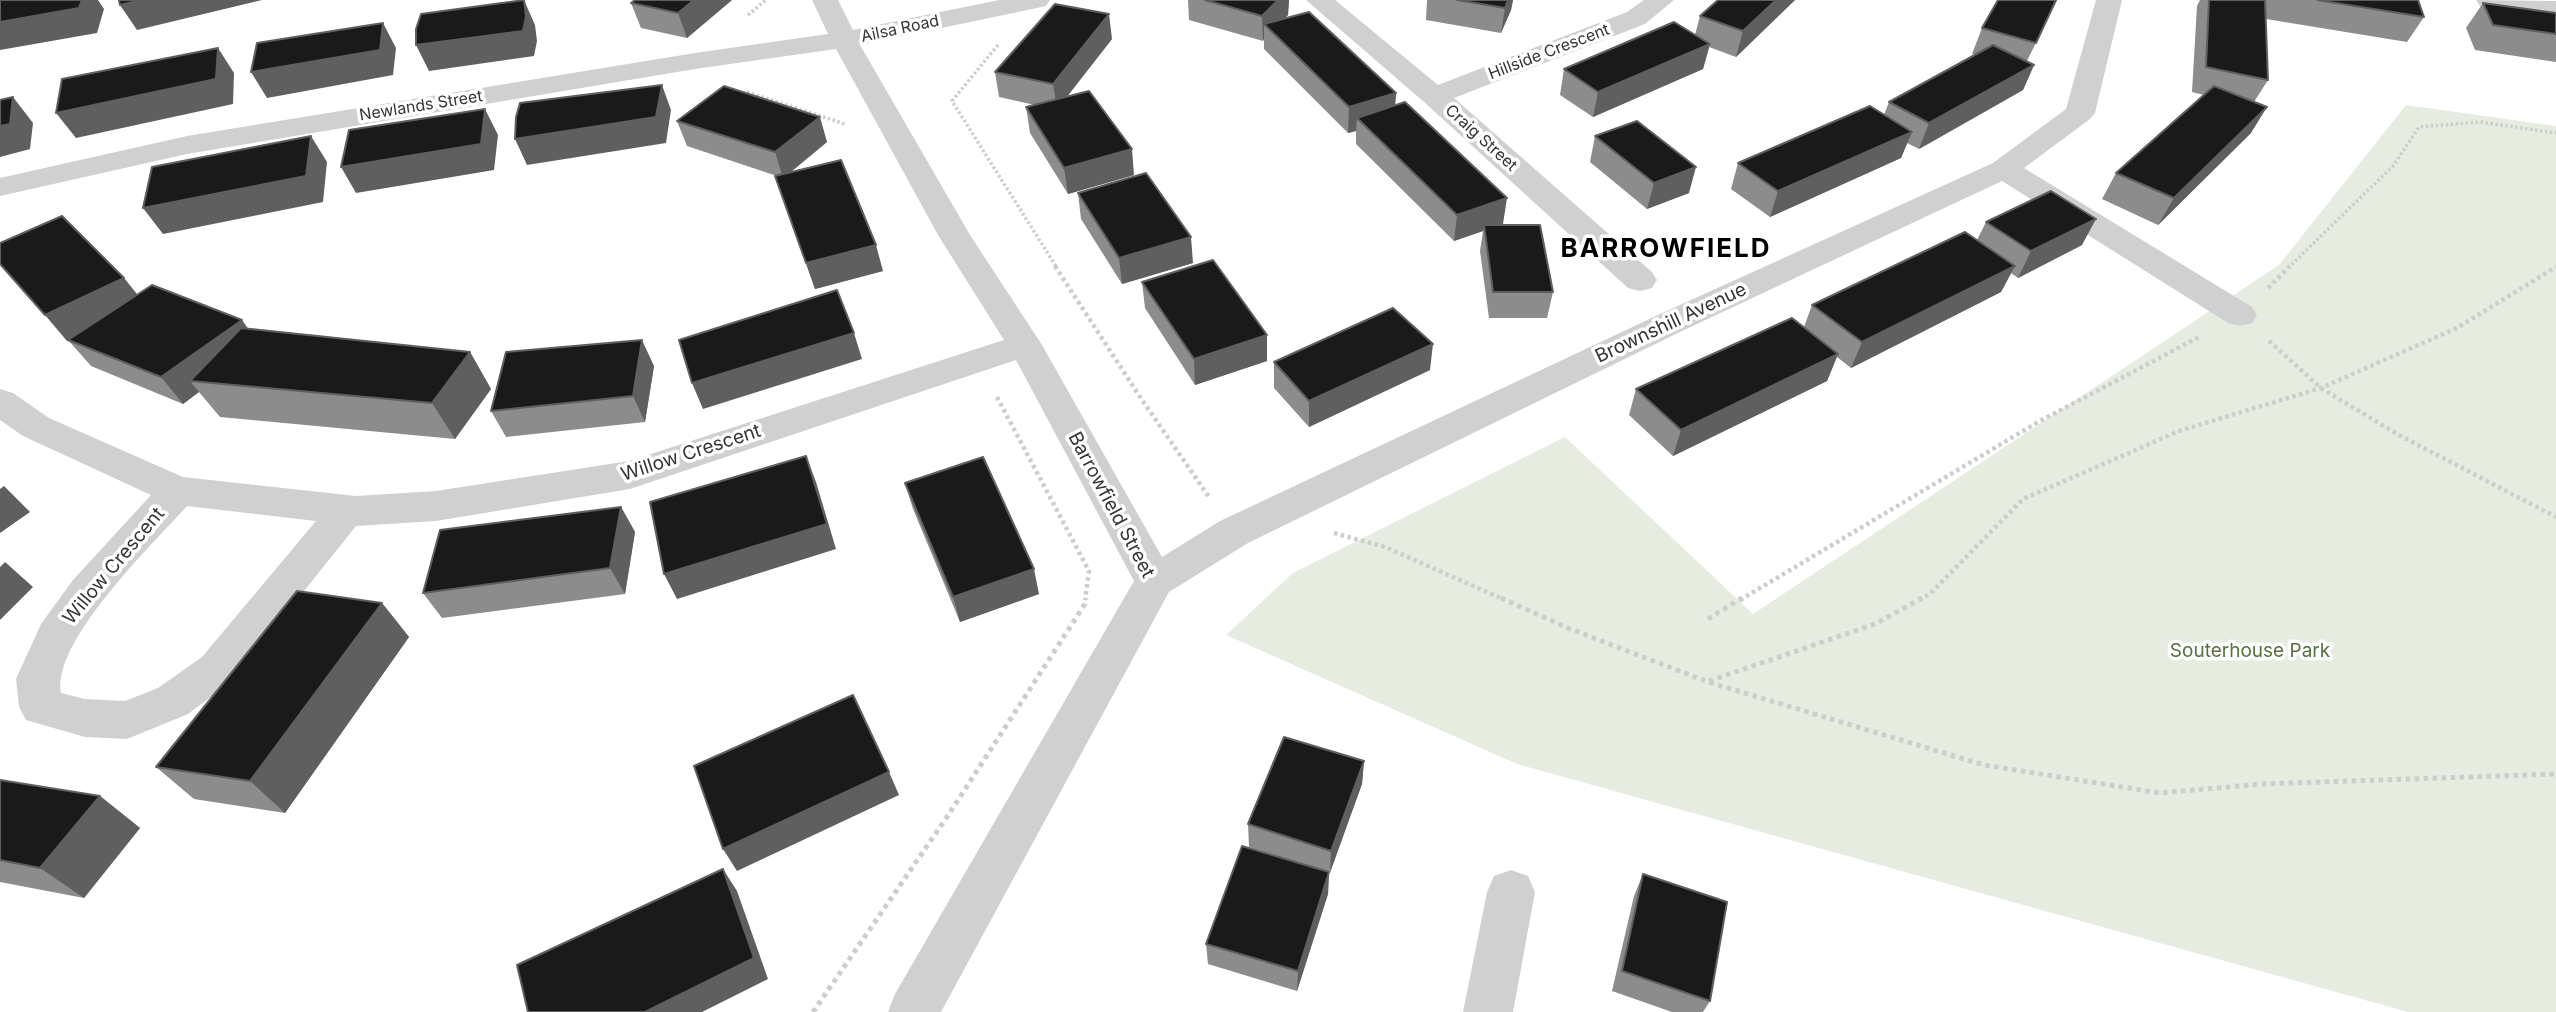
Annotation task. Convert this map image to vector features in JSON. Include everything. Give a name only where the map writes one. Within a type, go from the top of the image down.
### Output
[{"type":"street","name":"Barrowfield Street","points":[[825,0],[844,40],[954,235],[1025,345],[1155,581],[913,1012]]},
{"type":"street","name":"Ailsa Road","points":[[844,40],[1036,0]]},
{"type":"street","name":"Craig Street","points":[[1319,0],[1434,96],[1640,281]]},
{"type":"street","name":"Hillside Crescent","points":[[1434,96],[1636,18],[1661,0]]},
{"type":"street","name":"Brownshill Avenue","points":[[1155,581],[1234,532],[1269,515],[1670,323],[2004,169],[2080,113],[2109,0]]},
{"type":"street","points":[[2490,0],[2556,9]]},
{"type":"street","name":"Newlands Street","points":[[0,187],[187,145],[674,64],[844,40]]},
{"type":"street","points":[[2004,169],[2240,315]]},
{"type":"street","name":"Willow Crescent","points":[[0,402],[36,427],[178,491],[346,510],[436,506],[630,475],[1025,345]]},
{"type":"street","name":"Willow Crescent","points":[[178,491],[88,591],[56,636],[37,679],[41,706],[85,718],[127,720],[173,701],[217,669],[346,510]]},
{"type":"street","points":[[1488,1012],[1511,892]]},
{"type":"path","points":[[1036,0],[952,101],[1170,443],[1234,532]]},
{"type":"path","points":[[739,90],[851,126]]},
{"type":"path","points":[[1709,619],[2038,422],[2240,315],[2393,166],[2419,127],[2480,122],[2556,133]]},
{"type":"path","points":[[1708,682],[1874,624],[1930,594],[2023,499],[2179,431],[2321,388],[2457,328],[2556,267]]},
{"type":"path","points":[[2240,315],[2321,388],[2397,434],[2556,517]]},
{"type":"path","points":[[813,1012],[947,817],[1085,604],[1089,571],[995,394],[974,360]]},
{"type":"path","points":[[1269,515],[1385,547],[1568,628],[1708,682],[1984,765],[2160,793],[2261,784],[2556,774]]},
{"type":"green space","name":"Souterhouse Park","points":[[2406,105],[2556,126],[2556,1012],[2408,1012],[1517,764],[1226,635],[1293,573],[1565,437],[1753,614],[2279,265]]},
{"type":"building","points":[[0,0],[82,0],[79,8],[0,22]]},
{"type":"building","points":[[119,0],[141,0],[120,5]]},
{"type":"building","points":[[524,0],[526,16],[523,31],[416,45],[416,29],[421,14]]},
{"type":"building","points":[[635,0],[694,0],[678,13],[631,3]]},
{"type":"building","points":[[1205,0],[1278,0],[1262,16]]},
{"type":"building","points":[[1457,0],[1508,0],[1505,8]]},
{"type":"building","points":[[1718,0],[1776,0],[1743,31],[1700,16]]},
{"type":"building","points":[[1998,0],[2056,0],[2036,43],[1982,28]]},
{"type":"building","points":[[2209,0],[2265,0],[2268,80],[2206,67]]},
{"type":"building","points":[[2317,0],[2418,0],[2424,17]]},
{"type":"building","points":[[2483,3],[2556,13],[2556,34],[2493,25]]},
{"type":"building","points":[[1055,4],[1109,14],[1053,84],[995,72]]},
{"type":"building","points":[[1309,12],[1396,93],[1349,107],[1264,24]]},
{"type":"building","points":[[1674,22],[1710,44],[1598,92],[1564,69]]},
{"type":"building","points":[[383,23],[380,50],[251,72],[257,43]]},
{"type":"building","points":[[1993,45],[2034,65],[1929,123],[1889,102]]},
{"type":"building","points":[[218,48],[216,79],[56,113],[62,79]]},
{"type":"building","points":[[662,85],[656,117],[515,139],[520,103]]},
{"type":"building","points":[[724,86],[820,117],[775,152],[677,121]]},
{"type":"building","points":[[2214,86],[2267,107],[2174,198],[2116,173]]},
{"type":"building","points":[[1089,91],[1132,149],[1064,168],[1026,107]]},
{"type":"building","points":[[13,97],[10,124],[0,126],[0,100]]},
{"type":"building","points":[[1405,102],[1507,198],[1457,215],[1357,118]]},
{"type":"building","points":[[1870,106],[1912,132],[1778,191],[1738,163]]},
{"type":"building","points":[[485,109],[481,144],[341,167],[349,130]]},
{"type":"building","points":[[1637,121],[1696,167],[1654,183],[1595,136]]},
{"type":"building","points":[[311,136],[306,176],[143,208],[152,167]]},
{"type":"building","points":[[841,160],[876,245],[806,263],[775,176]]},
{"type":"building","points":[[1146,173],[1191,237],[1119,258],[1078,193]]},
{"type":"building","points":[[2051,191],[2096,219],[2031,251],[1986,222]]},
{"type":"building","points":[[62,216],[124,278],[45,315],[0,264],[0,243]]},
{"type":"building","points":[[1484,225],[1540,225],[1553,292],[1493,292]]},
{"type":"building","points":[[1965,232],[2015,266],[1862,342],[1812,305]]},
{"type":"building","points":[[1213,260],[1267,335],[1194,359],[1142,282]]},
{"type":"building","points":[[152,285],[242,320],[161,377],[68,340]]},
{"type":"building","points":[[837,290],[854,333],[692,383],[679,340]]},
{"type":"building","points":[[1393,308],[1433,344],[1309,401],[1274,362]]},
{"type":"building","points":[[1792,318],[1838,354],[1681,430],[1636,389]]},
{"type":"building","points":[[241,328],[470,352],[432,403],[190,381]]},
{"type":"building","points":[[642,340],[633,396],[491,411],[506,352]]},
{"type":"building","points":[[806,456],[827,524],[664,574],[650,502]]},
{"type":"building","points":[[983,457],[1034,569],[953,597],[905,483]]},
{"type":"building","points":[[621,507],[610,568],[423,593],[440,530]]},
{"type":"building","points":[[297,591],[382,603],[250,781],[156,767]]},
{"type":"building","points":[[853,695],[889,772],[723,849],[694,766]]},
{"type":"building","points":[[1284,737],[1364,761],[1331,851],[1248,824]]},
{"type":"building","points":[[0,780],[100,796],[40,868],[0,860]]},
{"type":"building","points":[[1242,846],[1329,872],[1298,971],[1206,944]]},
{"type":"building","points":[[723,869],[754,958],[645,1012],[528,1012],[517,965]]},
{"type":"building","points":[[1643,874],[1727,902],[1710,1001],[1622,971]]},
{"type":"district","name":"BARROWFIELD","points":[[1666,249]]}]
